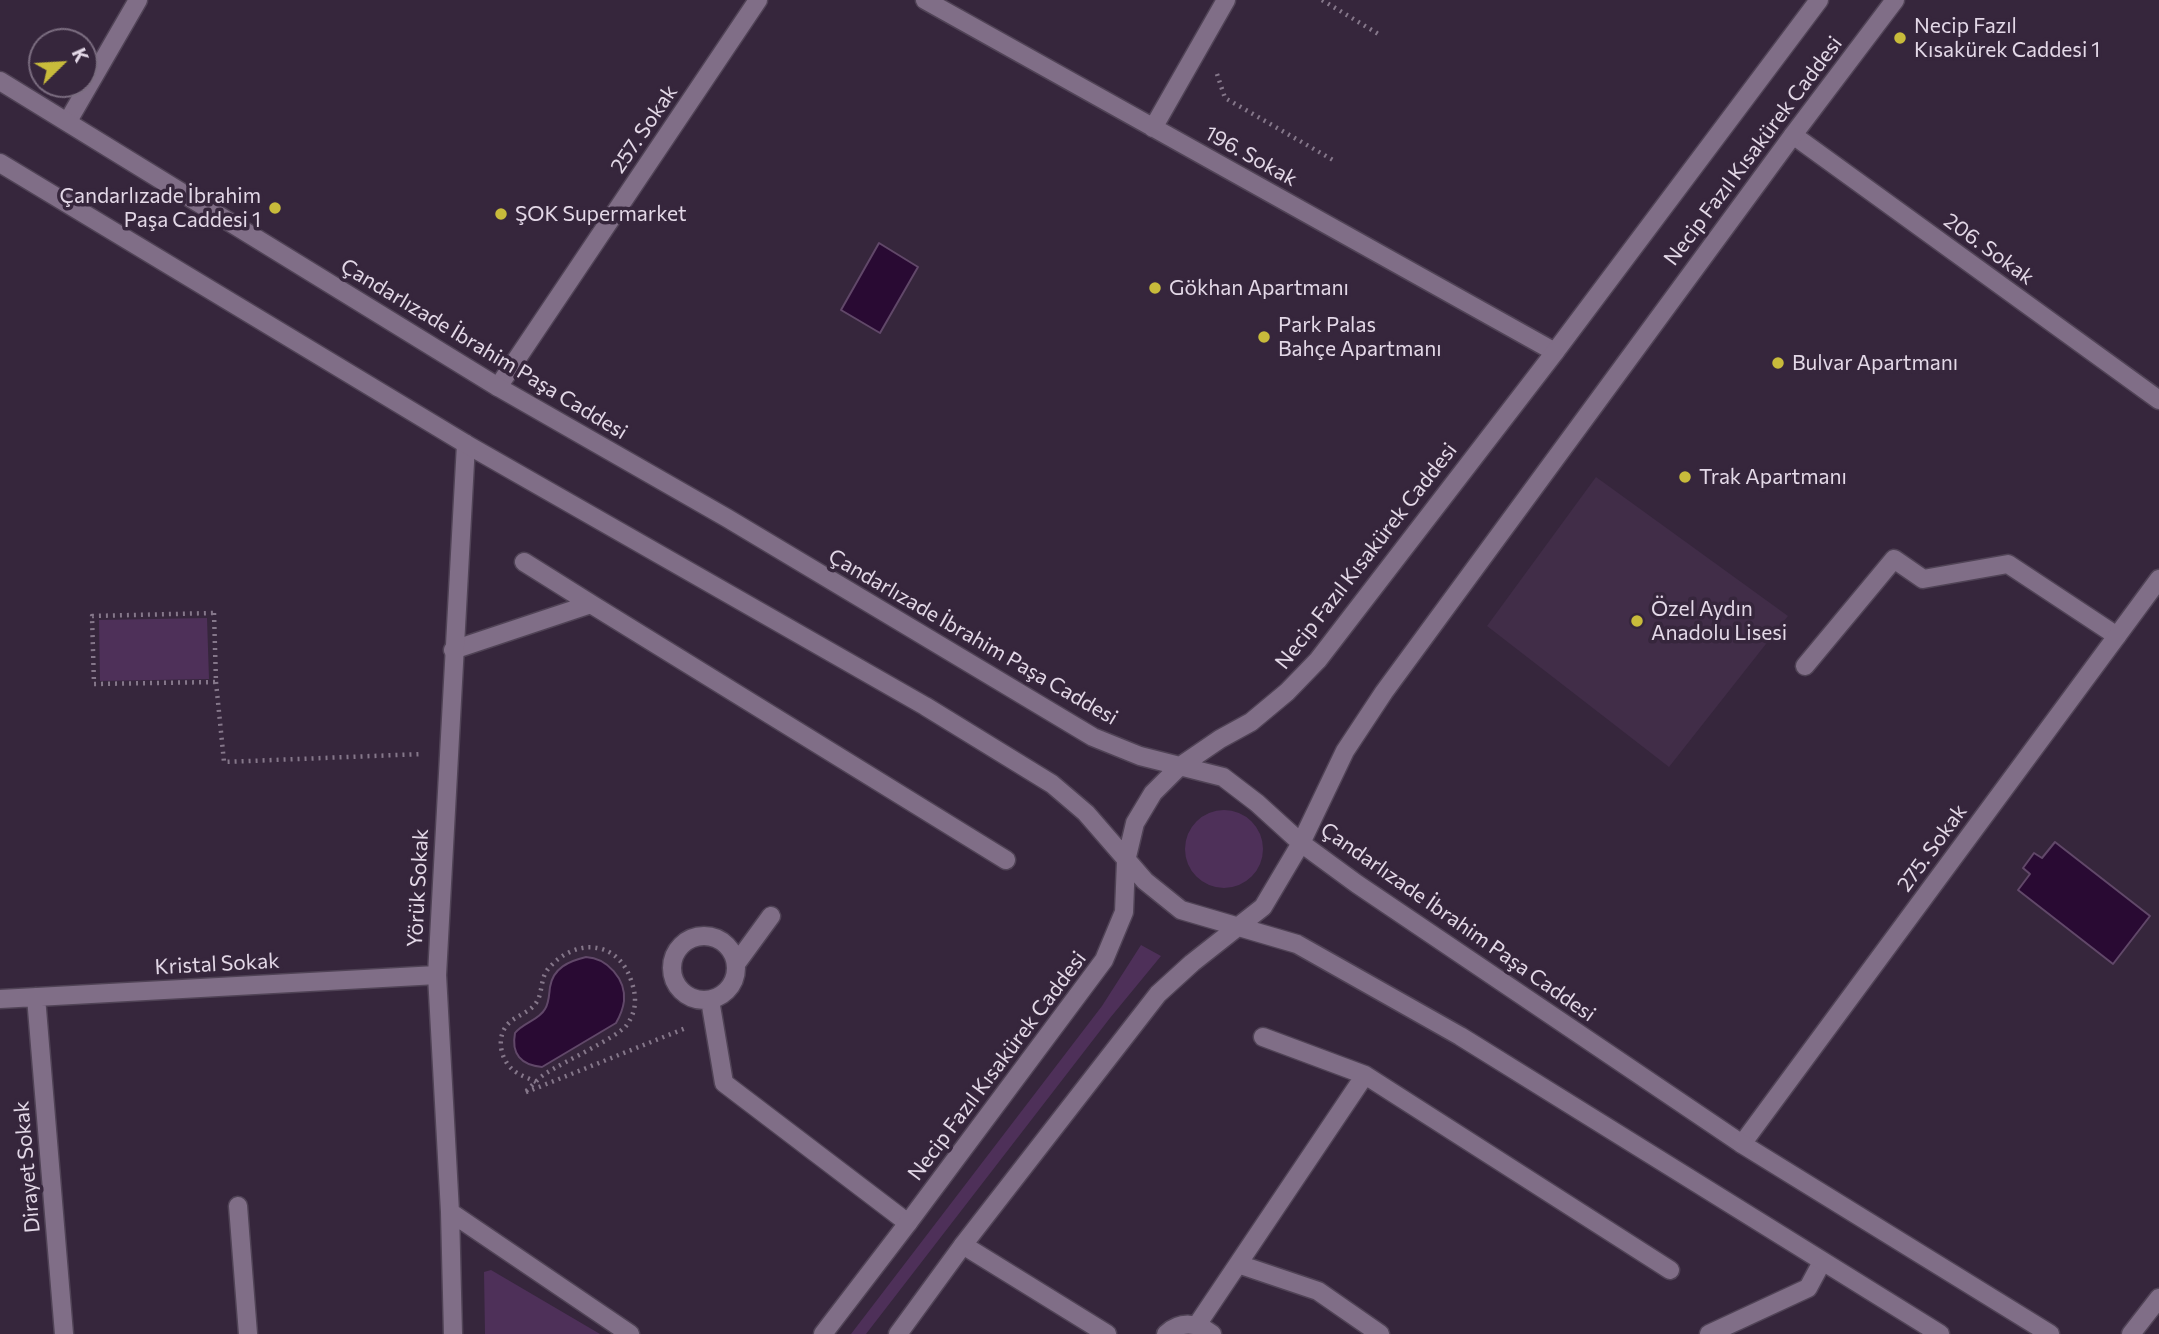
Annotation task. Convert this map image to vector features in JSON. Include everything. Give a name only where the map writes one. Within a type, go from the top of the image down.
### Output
[{"type":"main road","points":[[68,121],[138,0]]},
{"type":"main road","name":"257. Sokak","points":[[498,387],[758,0]]},
{"type":"main road","name":"196. Sokak","points":[[925,0],[1555,352]]},
{"type":"main road","points":[[1153,128],[1226,0]]},
{"type":"main road","name":"Necip Fazıl Kısakürek Caddesi","points":[[823,1334],[1104,960],[1124,912],[1126,861],[1135,823],[1153,793],[1179,767],[1251,722],[1287,692],[1318,660],[1555,352],[1819,0]]},
{"type":"main road","name":"Necip Fazıl Kısakürek Caddesi","points":[[898,1334],[963,1245],[1158,994],[1192,963],[1263,907],[1301,843],[1345,751],[1384,692],[1895,0]]},
{"type":"main road","name":"Çandarlızade İbrahim Paşa Caddesi","points":[[0,81],[498,387],[727,518],[1093,737],[1140,756],[1223,777],[1257,803],[1301,843],[1357,884],[1742,1144],[2050,1334]]},
{"type":"main road","name":"206. Sokak","points":[[1793,135],[2159,400]]},
{"type":"main road","points":[[0,163],[466,444],[925,706],[1052,784],[1086,813],[1145,881],[1181,910],[1297,944],[1460,1036],[1940,1334]]},
{"type":"main road","name":"Yörük Sokak","points":[[453,1334],[450,1212],[437,975],[466,444]]},
{"type":"main road","points":[[1805,666],[1894,559],[1923,579],[2008,564],[2117,636]]},
{"type":"main road","points":[[524,562],[1006,860]]},
{"type":"main road","name":"275. Sokak","points":[[1742,1144],[2159,579]]},
{"type":"main road","points":[[453,650],[591,604]]},
{"type":"main road","points":[[771,916],[736,964],[732,983],[711,1008],[724,1083],[908,1223]]},
{"type":"main road","points":[[711,1008],[691,998],[676,985],[671,967],[677,948],[693,937],[712,936],[728,946],[736,964]]},
{"type":"main road","name":"Kristal Sokak","points":[[0,999],[437,975]]},
{"type":"main road","name":"Dirayet Sokak","points":[[36,997],[64,1334]]},
{"type":"main road","points":[[1263,1037],[1365,1074],[1670,1270]]},
{"type":"main road","points":[[1166,1334],[1178,1326],[1205,1329],[1238,1264],[1365,1074]]},
{"type":"main road","points":[[238,1206],[248,1334]]},
{"type":"main road","points":[[450,1212],[630,1334]]},
{"type":"main road","points":[[963,1245],[1107,1334]]},
{"type":"main road","points":[[1709,1334],[1808,1287],[1822,1262]]},
{"type":"main road","points":[[1238,1264],[1318,1291],[1380,1334]]},
{"type":"main road","points":[[2131,1334],[2159,1298]]},
{"type":"path","points":[[1322,0],[1380,35]]},
{"type":"path","points":[[1217,73],[1225,98],[1333,160]]},
{"type":"path","points":[[216,682],[94,684],[92,616],[214,613],[216,682],[224,762],[448,754]]},
{"type":"path","points":[[536,1082],[513,1070],[505,1058],[501,1035],[512,1020],[533,1007],[543,977],[561,955],[581,947],[604,949],[611,953],[626,967],[634,989],[636,1001],[633,1015],[625,1028],[545,1073],[536,1082],[524,1093],[711,1008]]},
{"type":"shaded area","points":[[879,243],[918,267],[880,333],[841,310]]},
{"type":"shaded area","name":"Özel Aydın Anadolu Lisesi","points":[[1596,477],[1788,616],[1669,767],[1487,626]]},
{"type":"shaded area","points":[[207,618],[209,679],[100,681],[99,620]]},
{"type":"shaded area","points":[[1216,810],[1232,810],[1246,816],[1257,827],[1263,841],[1263,857],[1257,871],[1246,882],[1232,888],[1216,888],[1202,882],[1191,871],[1185,857],[1185,841],[1191,827],[1202,816]]},
{"type":"shaded area","points":[[2055,842],[2150,916],[2113,964],[2018,890],[2030,874],[2023,868],[2034,853],[2042,858]]},
{"type":"shaded area","points":[[1141,945],[1161,956],[866,1334],[851,1334],[1102,1006]]},
{"type":"shaded area","points":[[586,957],[594,958],[608,966],[622,985],[624,1001],[616,1023],[542,1067],[528,1064],[516,1052],[515,1033],[545,1009],[552,980],[558,970],[568,963]]},
{"type":"shaded area","points":[[491,1270],[600,1334],[485,1334],[484,1272]]},
{"type":"place","name":"Necip Fazıl Kısakürek Caddesi 1","points":[[1900,38]]},
{"type":"place","name":"Çandarlızade İbrahim Paşa Caddesi 1","points":[[275,208]]},
{"type":"place","name":"ŞOK Supermarket","points":[[501,214]]},
{"type":"place","name":"Gökhan Apartmanı","points":[[1155,288]]},
{"type":"place","name":"Park Palas Bahçe Apartmanı","points":[[1264,337]]},
{"type":"place","name":"Bulvar Apartmanı","points":[[1778,363]]},
{"type":"place","name":"Trak Apartmanı","points":[[1685,477]]},
{"type":"place","name":"Özel Aydın Anadolu Lisesi","points":[[1637,621]]}]
